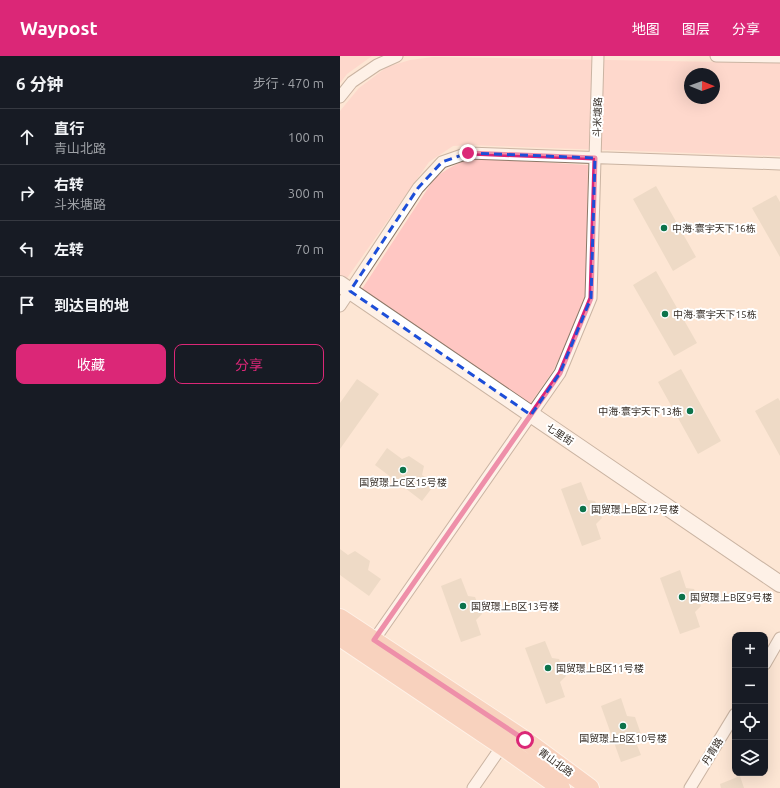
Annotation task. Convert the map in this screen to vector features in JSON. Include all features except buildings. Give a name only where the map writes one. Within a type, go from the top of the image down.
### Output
[{"type":"main road","name":"青山北路","points":[[340,618],[525,740],[590,788]]},
{"type":"main road","name":"青山北路","points":[[340,637],[502,746],[561,788]]},
{"type":"street","points":[[340,96],[352,82],[377,65],[397,56]]},
{"type":"street","name":"斗米塘路","points":[[374,640],[560,373],[591,298],[598,56]]},
{"type":"street","points":[[716,56],[780,57]]},
{"type":"street","points":[[340,306],[345,287],[418,188],[442,162],[468,153],[780,164]]},
{"type":"street","name":"七里街","points":[[345,287],[780,584]]},
{"type":"street","points":[[768,659],[780,638]]},
{"type":"street","name":"丹青路","points":[[690,788],[732,719]]},
{"type":"street","points":[[473,788],[502,746]]},
{"type":"highlighted area","points":[[468,153],[595,158],[591,298],[560,373],[531,415],[350,291],[418,188],[442,162]]},
{"type":"shaded area","points":[[340,56],[372,56],[347,74],[340,83]]},
{"type":"shaded area","points":[[433,57],[780,63],[780,156],[467,145],[453,146],[429,162],[340,288],[340,111],[359,88],[387,67],[410,60]]},
{"type":"shaded area","points":[[472,158],[588,165],[586,294],[566,344],[553,371],[530,404],[362,289],[434,179],[461,162]]},
{"type":"place","name":"中海·寰宇天下16栋","points":[[664,228]]},
{"type":"place","name":"中海·寰宇天下15栋","points":[[665,314]]},
{"type":"place","name":"中海·寰宇天下13栋","points":[[690,411]]},
{"type":"place","name":"国贸璟上C区15号楼","points":[[403,470]]},
{"type":"place","name":"国贸璟上B区12号楼","points":[[583,509]]},
{"type":"place","name":"国贸璟上B区9号楼","points":[[682,597]]},
{"type":"place","name":"国贸璟上B区13号楼","points":[[463,606]]},
{"type":"place","name":"国贸璟上B区11号楼","points":[[548,668]]},
{"type":"place","name":"国贸璟上B区10号楼","points":[[623,726]]},
{"type":"route","points":[[468,153],[595,158],[591,298],[560,373],[374,640],[525,740]]}]
